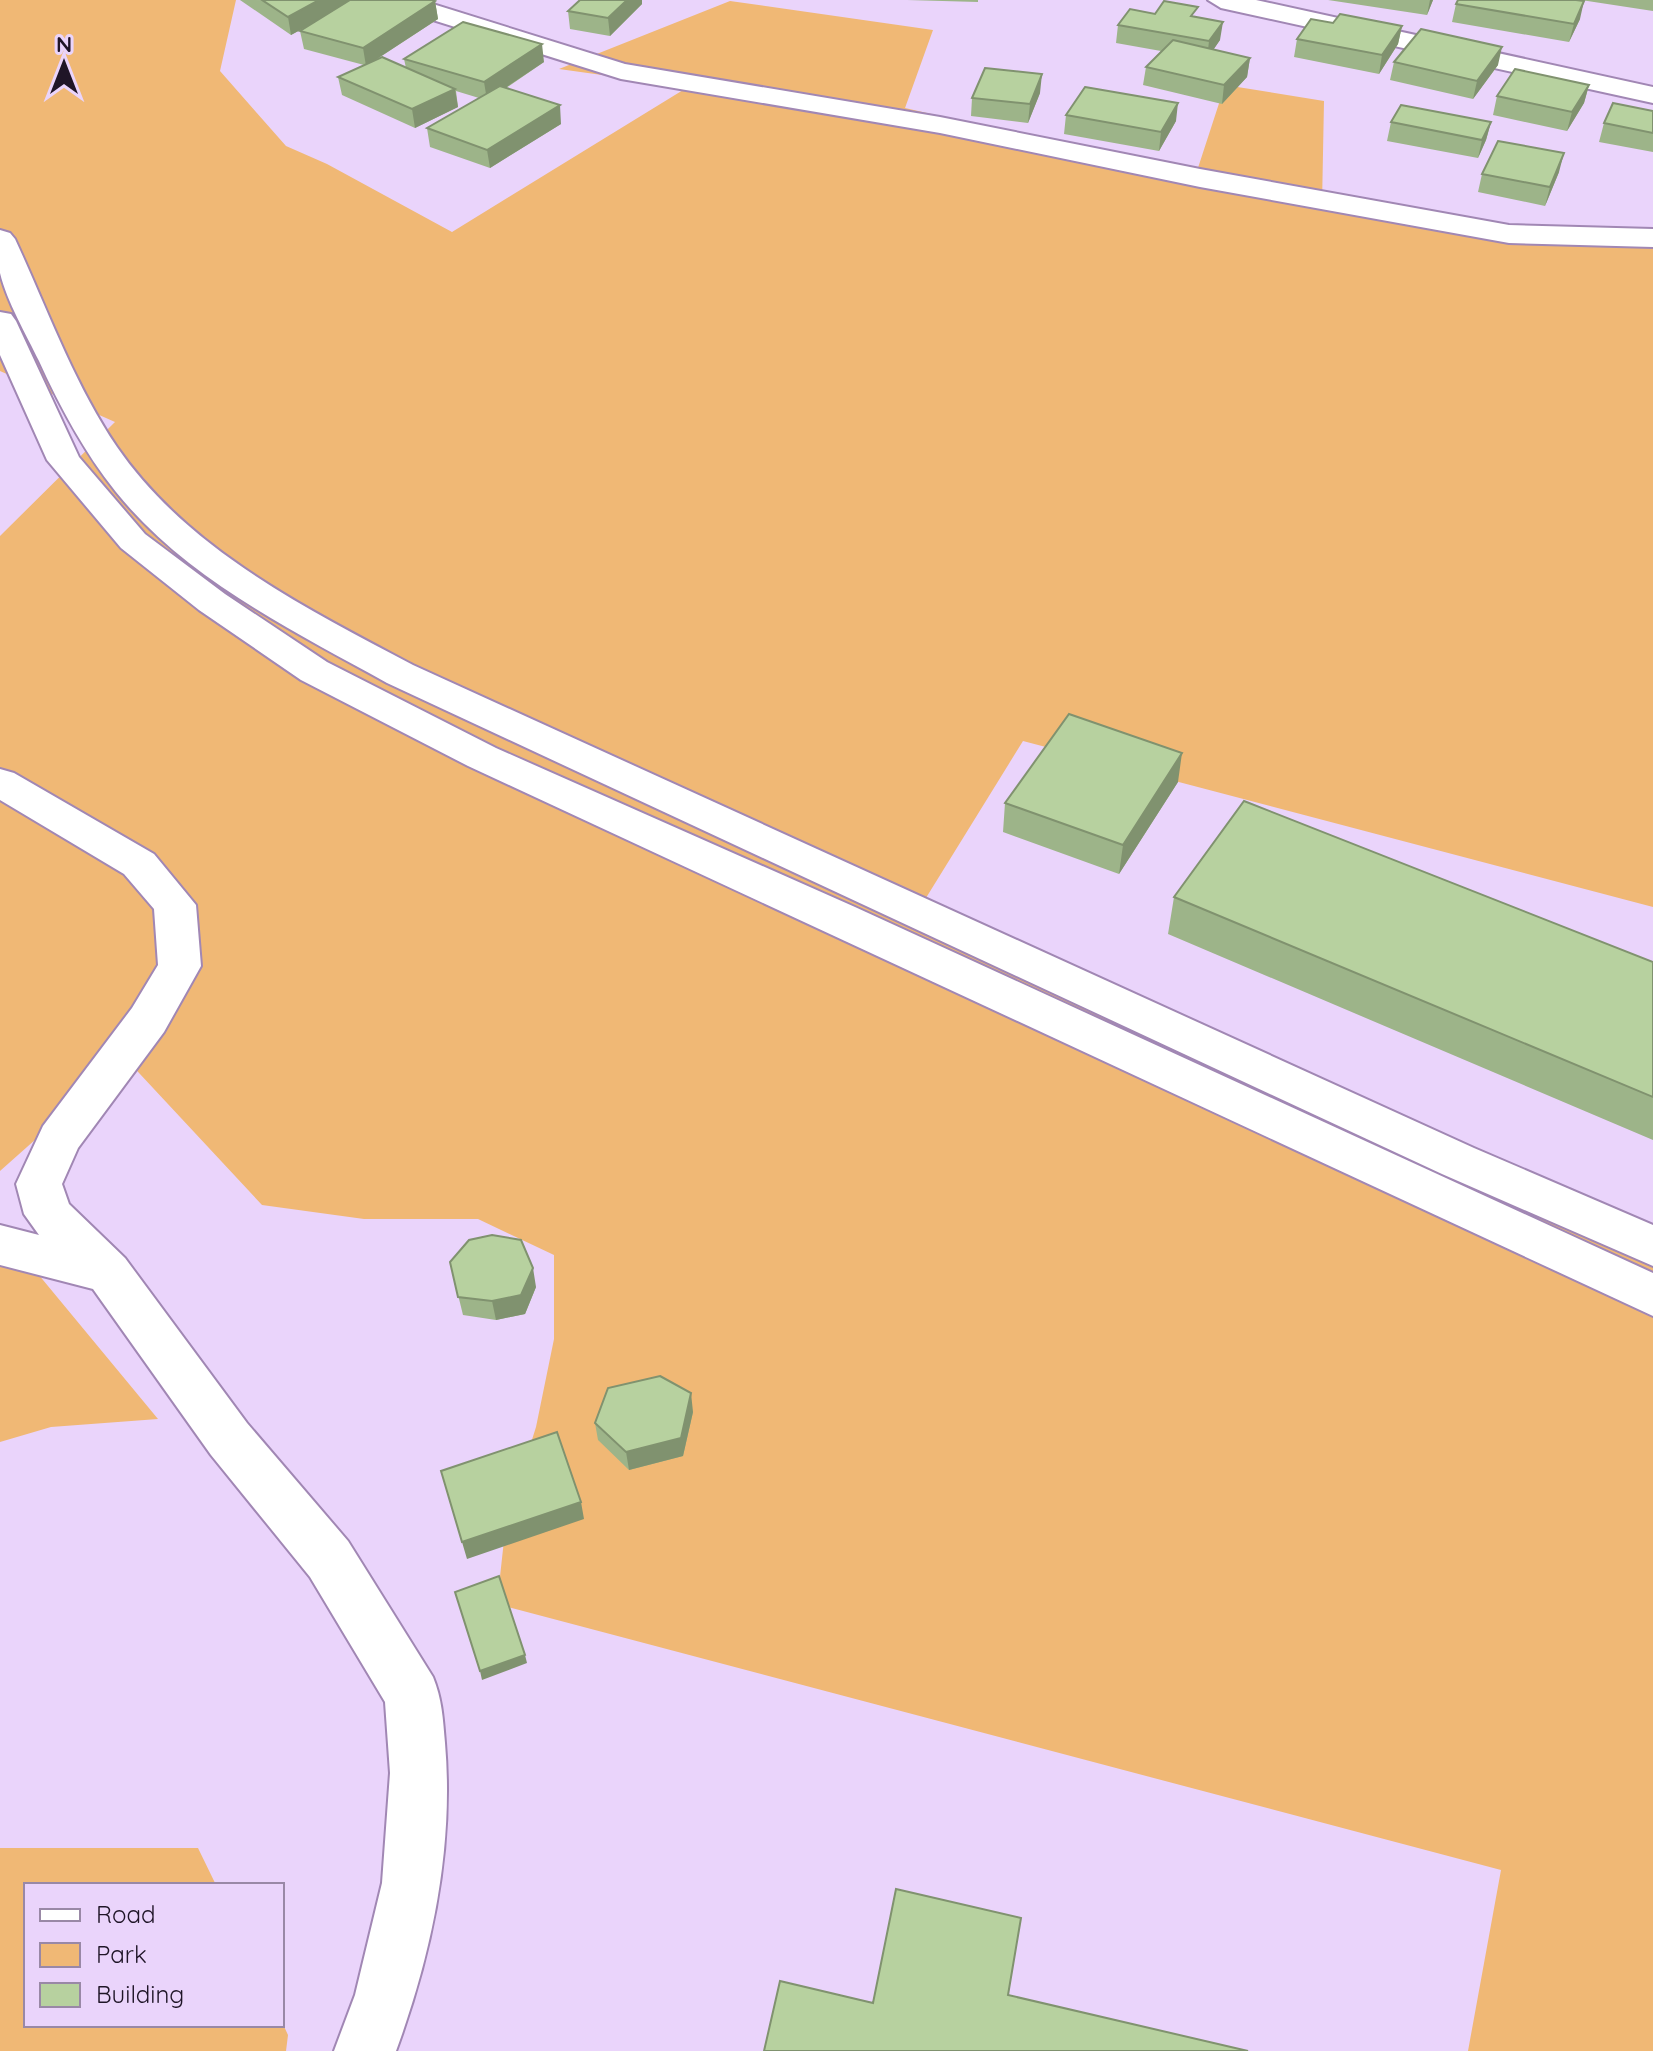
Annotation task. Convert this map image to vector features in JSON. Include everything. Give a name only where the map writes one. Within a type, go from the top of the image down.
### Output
[{"type":"main road","points":[[394,0],[621,71],[940,125],[1200,178],[1496,232],[1653,238]]},
{"type":"main road","points":[[1221,0],[1653,95]]},
{"type":"main road","points":[[0,239],[100,447],[132,489],[206,556],[280,609],[413,681],[1458,1161],[1653,1246]]},
{"type":"main road","points":[[0,321],[64,460],[133,541],[212,602],[314,671],[482,757],[840,918],[1653,1295]]},
{"type":"main road","points":[[0,782],[139,864],[175,905],[180,966],[148,1020],[59,1139],[39,1184],[48,1214],[108,1272],[229,1439],[329,1559],[413,1696],[419,1773],[412,1883],[386,1995],[365,2051]]},
{"type":"main road","points":[[0,1245],[108,1272]]},
{"type":"green space","points":[[0,0],[236,0],[220,71],[286,146],[327,164],[452,232],[688,87],[559,69],[730,1],[933,30],[905,108],[1196,174],[1225,85],[1324,101],[1322,205],[1514,240],[1653,248],[1653,907],[1023,741],[908,927],[988,956],[1653,1248],[1653,2051],[1468,2051],[1501,1870],[497,1604],[506,1522],[536,1427],[554,1339],[554,1255],[478,1219],[364,1219],[262,1205],[126,1059],[0,1171],[0,536],[115,422],[0,371]]},
{"type":"green space","points":[[0,1228],[158,1419],[51,1427],[0,1442]]},
{"type":"green space","points":[[0,1848],[198,1848],[215,1883],[24,1883],[24,2027],[284,2026],[288,2035],[286,2051],[0,2051]]},
{"type":"building","points":[[262,0],[319,0],[288,17]]},
{"type":"building","points":[[350,0],[435,1],[363,48],[300,31]]},
{"type":"building","points":[[580,0],[627,0],[608,18],[568,11]]},
{"type":"building","points":[[1458,0],[1584,1],[1574,24],[1456,4]]},
{"type":"building","points":[[1164,1],[1198,7],[1191,16],[1223,22],[1209,41],[1118,25],[1130,9],[1155,14]]},
{"type":"building","points":[[1340,14],[1402,26],[1382,55],[1297,39],[1311,19],[1333,23]]},
{"type":"building","points":[[463,22],[542,44],[484,82],[404,59]]},
{"type":"building","points":[[1421,29],[1502,47],[1477,81],[1394,62]]},
{"type":"building","points":[[1173,40],[1250,58],[1224,85],[1146,67]]},
{"type":"building","points":[[382,57],[455,89],[412,109],[338,77]]},
{"type":"building","points":[[985,68],[1042,74],[1030,104],[972,98]]},
{"type":"building","points":[[1515,69],[1589,85],[1572,112],[1497,96]]},
{"type":"building","points":[[500,86],[560,105],[487,150],[427,128]]},
{"type":"building","points":[[1085,87],[1178,103],[1161,132],[1066,115]]},
{"type":"building","points":[[1613,103],[1653,111],[1653,133],[1604,123]]},
{"type":"building","points":[[1401,105],[1491,122],[1482,140],[1391,122]]},
{"type":"building","points":[[1498,141],[1564,153],[1550,187],[1482,174]]},
{"type":"building","points":[[1069,714],[1182,753],[1123,845],[1005,803]]},
{"type":"building","points":[[1244,801],[1653,962],[1653,1097],[1174,897]]},
{"type":"building","points":[[492,1235],[521,1240],[533,1268],[521,1295],[492,1301],[458,1297],[450,1262],[469,1240]]},
{"type":"building","points":[[660,1376],[691,1393],[681,1438],[626,1452],[595,1423],[608,1388]]},
{"type":"building","points":[[557,1432],[581,1502],[462,1542],[441,1471]]},
{"type":"building","points":[[499,1576],[525,1655],[480,1671],[455,1592]]},
{"type":"building","points":[[896,1889],[1021,1918],[1008,1995],[1248,2051],[764,2051],[780,1981],[873,2003]]}]
